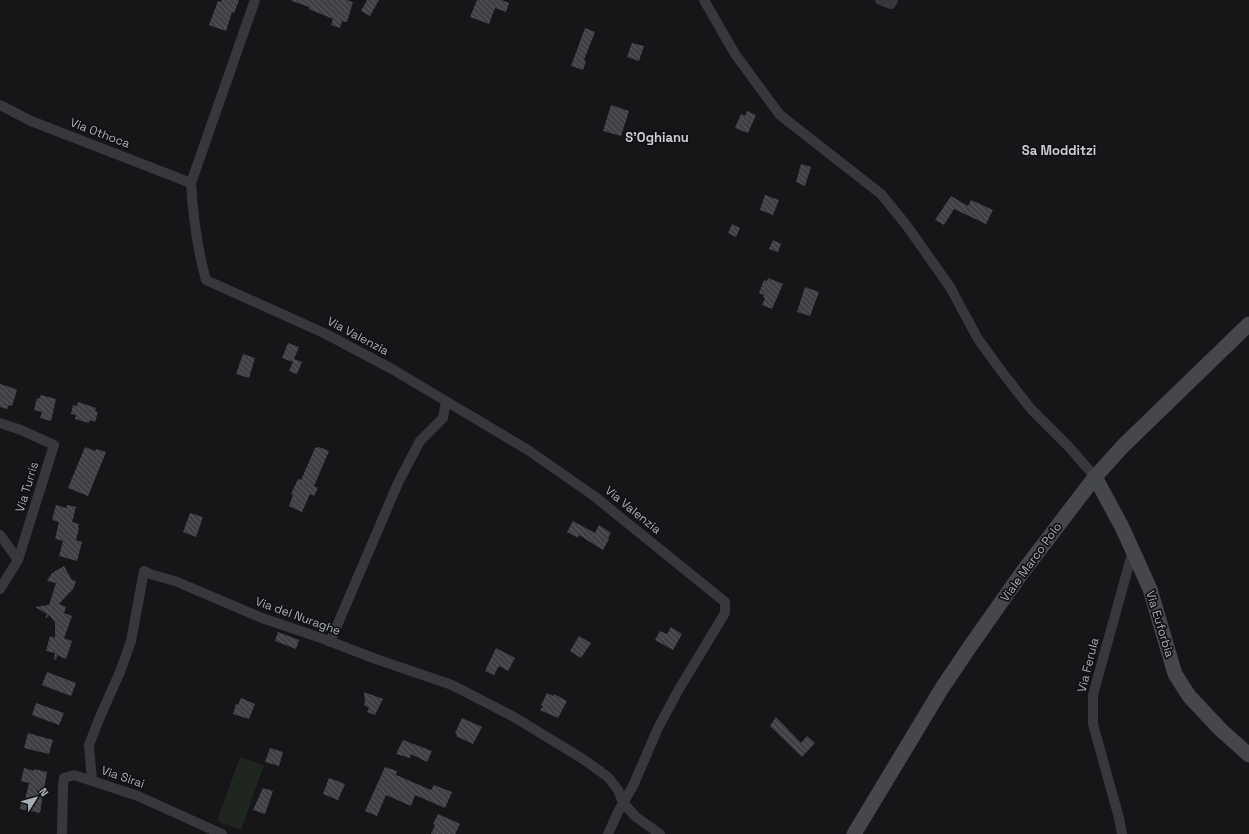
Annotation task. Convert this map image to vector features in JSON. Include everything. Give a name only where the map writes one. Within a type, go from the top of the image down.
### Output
[{"type":"main road","name":"Viale Marco Polo","points":[[854,834],[942,688],[969,648],[1022,574],[1095,477],[1123,446],[1249,324]]},
{"type":"main road","name":"Via Euforbia","points":[[1095,477],[1122,527],[1150,589],[1175,674],[1189,696],[1221,730],[1249,755]]},
{"type":"street","name":"Via Valenzia","points":[[255,0],[192,183],[193,211],[201,261],[206,280],[326,334],[392,369],[528,450],[594,496],[725,602],[725,613],[679,689],[658,728],[633,786],[623,803]]},
{"type":"street","points":[[704,0],[735,54],[780,115],[881,194],[908,226],[950,287],[978,339],[1002,372],[1031,409],[1069,447],[1095,477]]},
{"type":"street","points":[[880,0],[891,4],[894,0]]},
{"type":"street","name":"Via Othoca","points":[[0,105],[31,121],[192,183]]},
{"type":"street","points":[[330,642],[398,483],[420,441],[443,418],[446,402]]},
{"type":"street","name":"Via Turris","points":[[0,424],[21,430],[54,445],[18,560],[0,589]]},
{"type":"street","points":[[0,534],[18,560]]},
{"type":"street","name":"Via Ferula","points":[[1122,834],[1093,724],[1093,695],[1133,550]]},
{"type":"street","name":"Via del Nuraghe","points":[[92,781],[89,745],[120,672],[131,641],[144,571],[153,575],[176,580],[262,618],[452,685],[514,717],[583,759],[608,777],[618,790],[623,803],[636,817],[660,834]]},
{"type":"street","name":"Via Sirai","points":[[62,834],[64,778],[74,775],[138,796],[222,834]]},
{"type":"street","points":[[608,834],[623,803]]},
{"type":"shaded area","points":[[240,757],[264,765],[241,830],[217,821]]},
{"type":"building","points":[[222,0],[239,0],[234,13],[232,12],[226,31],[209,25],[218,1],[221,2]]},
{"type":"building","points":[[292,0],[346,0],[353,2],[347,22],[342,21],[340,28],[331,25],[333,19]]},
{"type":"building","points":[[367,0],[379,0],[370,16],[361,11]]},
{"type":"building","points":[[477,0],[502,0],[509,3],[506,12],[495,8],[489,24],[470,17]]},
{"type":"building","points":[[585,28],[595,32],[584,60],[586,61],[583,70],[571,66]]},
{"type":"building","points":[[632,43],[644,46],[639,61],[627,57]]},
{"type":"building","points":[[611,105],[629,111],[621,136],[603,131]]},
{"type":"building","points":[[747,111],[756,115],[748,133],[735,128],[741,114],[745,116]]},
{"type":"building","points":[[801,164],[811,167],[805,186],[796,182]]},
{"type":"building","points":[[765,195],[779,200],[773,215],[760,210]]},
{"type":"building","points":[[951,196],[968,206],[971,200],[993,210],[986,224],[954,209],[944,225],[935,220]]},
{"type":"building","points":[[732,224],[740,228],[736,237],[728,233]]},
{"type":"building","points":[[773,240],[781,244],[778,252],[769,249]]},
{"type":"building","points":[[768,278],[783,284],[772,309],[762,305],[765,298],[763,297],[764,295],[759,293],[764,280],[767,281]]},
{"type":"building","points":[[805,287],[819,292],[810,316],[797,312]]},
{"type":"building","points":[[288,343],[299,347],[294,359],[302,362],[297,374],[289,371],[293,362],[282,358]]},
{"type":"building","points":[[243,354],[255,358],[249,378],[236,374]]},
{"type":"building","points":[[0,384],[17,390],[12,406],[9,405],[7,409],[0,407]]},
{"type":"building","points":[[41,395],[56,399],[51,421],[40,418],[42,412],[34,410],[37,398],[39,399]]},
{"type":"building","points":[[78,402],[96,408],[95,411],[98,412],[95,422],[90,420],[89,423],[75,419],[76,415],[71,414],[73,405],[77,406]]},
{"type":"building","points":[[85,447],[95,451],[96,449],[106,452],[88,496],[68,488]]},
{"type":"building","points":[[319,447],[329,451],[314,486],[318,488],[314,496],[310,494],[302,512],[289,506],[293,495],[291,494],[298,479],[301,480],[315,448]]},
{"type":"building","points":[[56,505],[66,508],[67,505],[76,507],[72,522],[79,524],[76,540],[82,542],[77,561],[59,556],[63,541],[55,539],[59,522],[52,520]]},
{"type":"building","points":[[190,513],[203,517],[196,537],[183,532]]},
{"type":"building","points":[[573,521],[595,533],[599,525],[611,533],[603,550],[579,535],[578,538],[567,532]]},
{"type":"building","points":[[64,566],[72,580],[76,581],[73,589],[59,604],[66,607],[64,613],[72,616],[64,638],[72,641],[66,659],[57,655],[56,660],[54,659],[55,653],[46,651],[50,636],[55,638],[55,622],[49,615],[45,619],[47,614],[35,607],[49,605],[56,583],[47,581],[52,573]]},
{"type":"building","points":[[671,627],[682,634],[673,650],[655,640],[660,631],[667,634]]},
{"type":"building","points":[[278,632],[299,640],[296,649],[275,641]]},
{"type":"building","points":[[579,636],[591,643],[581,658],[570,651]]},
{"type":"building","points":[[496,648],[515,658],[508,671],[499,666],[494,675],[485,671]]},
{"type":"building","points":[[47,672],[76,683],[71,696],[42,685]]},
{"type":"building","points":[[364,692],[383,699],[375,715],[367,712],[369,708],[364,705]]},
{"type":"building","points":[[547,693],[553,696],[554,694],[567,701],[558,718],[540,710],[543,706],[541,705]]},
{"type":"building","points":[[241,698],[255,704],[249,719],[233,714],[236,704],[238,705]]},
{"type":"building","points":[[36,703],[64,713],[59,725],[32,715]]},
{"type":"building","points":[[776,717],[801,743],[807,736],[815,743],[802,757],[770,726]]},
{"type":"building","points":[[462,718],[482,727],[473,744],[456,736],[457,734],[455,733]]},
{"type":"building","points":[[28,733],[53,740],[49,754],[24,748]]},
{"type":"building","points":[[403,740],[432,751],[427,762],[411,754],[410,758],[396,754]]},
{"type":"building","points":[[270,748],[283,752],[279,766],[265,762]]},
{"type":"building","points":[[385,767],[397,771],[396,775],[431,790],[434,785],[452,792],[445,808],[415,795],[411,806],[386,795],[377,816],[365,811]]},
{"type":"building","points":[[24,768],[34,771],[34,769],[47,772],[40,813],[20,809],[22,799],[25,800],[29,783],[21,781]]},
{"type":"building","points":[[329,778],[345,784],[338,800],[323,794]]},
{"type":"building","points":[[263,788],[273,791],[265,814],[253,810]]},
{"type":"building","points":[[438,814],[460,824],[455,834],[431,834],[435,825],[433,824]]},
{"type":"district","name":"S'Oghianu","points":[[657,137]]},
{"type":"district","name":"Sa Modditzi","points":[[1059,150]]}]
